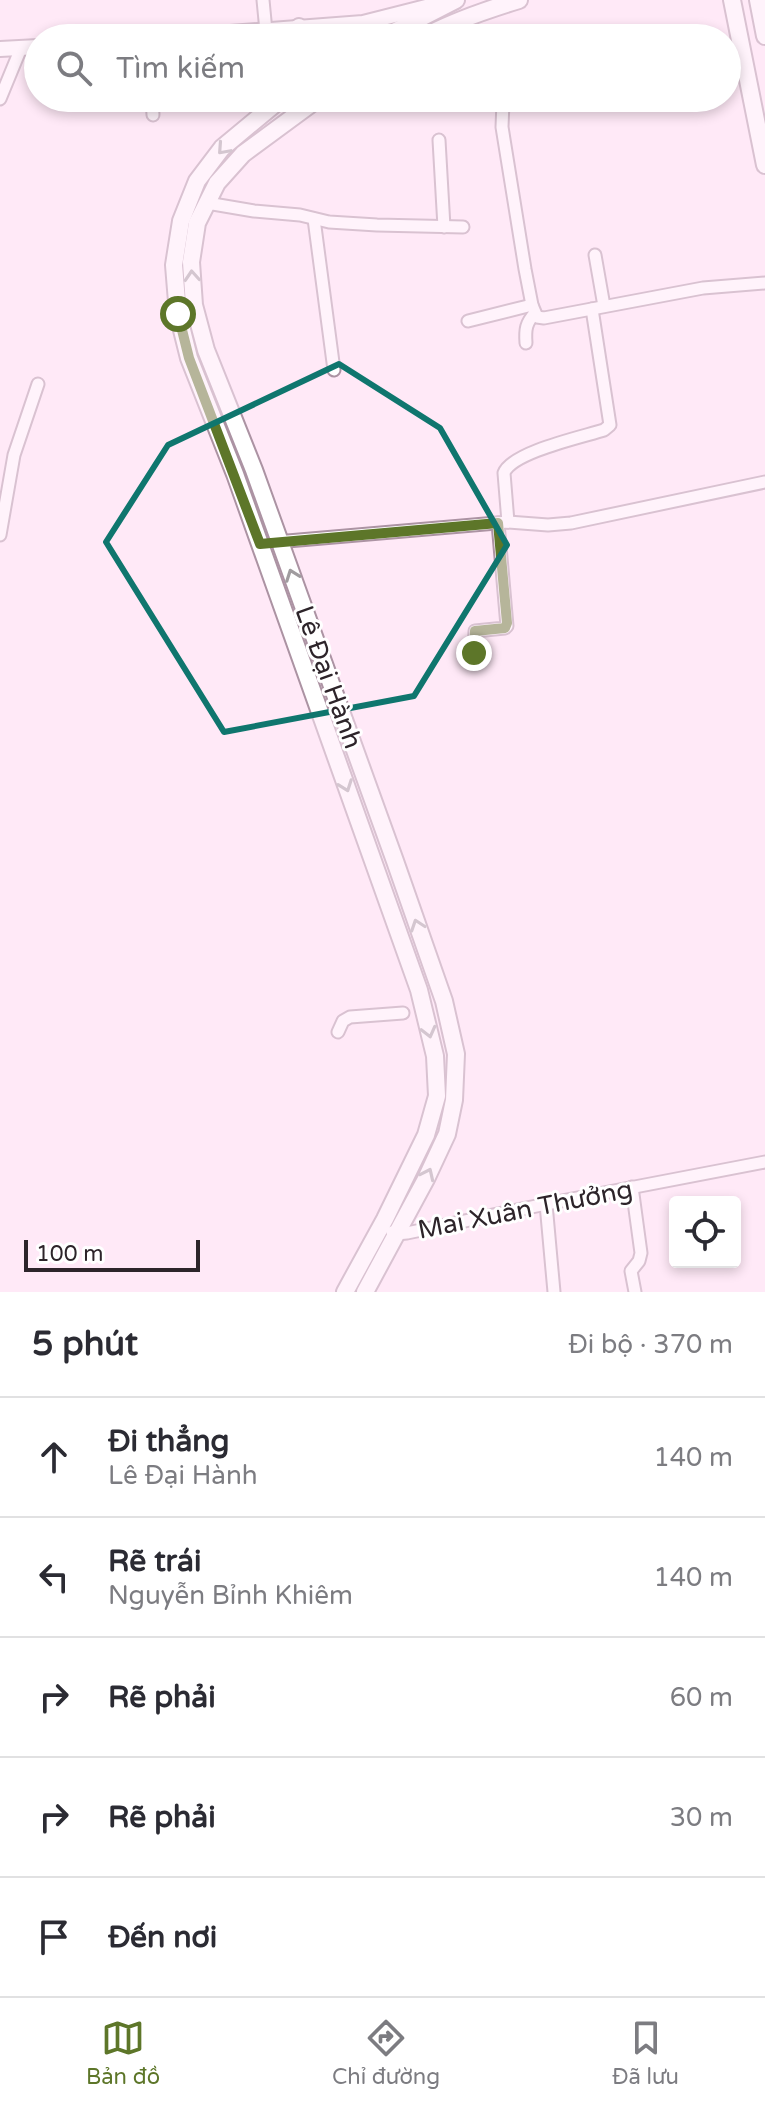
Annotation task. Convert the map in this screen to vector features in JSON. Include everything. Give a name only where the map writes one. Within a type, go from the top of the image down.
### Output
[{"type":"main road","points":[[408,24],[453,0]]},
{"type":"main road","points":[[444,24],[471,7],[519,0]]},
{"type":"main road","points":[[732,0],[737,24]]},
{"type":"main road","points":[[758,0],[765,36]]},
{"type":"main road","points":[[741,45],[765,165]]},
{"type":"main road","name":"Lê Đại Hành","points":[[265,112],[222,148],[197,181],[181,221],[174,265],[178,314],[189,358],[260,544],[419,990],[435,1056],[437,1096],[426,1135],[365,1292]]},
{"type":"main road","name":"Lê Đại Hành","points":[[300,112],[243,154],[217,183],[197,223],[191,262],[194,305],[206,350],[254,470],[444,1001],[456,1054],[454,1100],[447,1134],[426,1179],[345,1292]]},
{"type":"street","points":[[263,0],[265,24]]},
{"type":"street","points":[[357,24],[453,0]]},
{"type":"street","points":[[0,99],[21,48]]},
{"type":"street","points":[[0,49],[24,48]]},
{"type":"street","points":[[503,112],[502,127],[533,309],[537,317],[703,288],[765,283]]},
{"type":"street","points":[[439,140],[444,227]]},
{"type":"street","points":[[207,203],[377,225],[463,227]]},
{"type":"street","points":[[314,219],[334,370]]},
{"type":"street","points":[[595,255],[604,306]]},
{"type":"street","points":[[468,321],[533,309]]},
{"type":"street","points":[[526,343],[527,322],[533,309]]},
{"type":"street","points":[[474,653],[475,631],[505,628],[507,623],[503,523],[504,473],[507,465],[520,457],[604,430],[610,425],[592,309]]},
{"type":"street","points":[[0,535],[14,455],[38,384]]},
{"type":"street","points":[[260,544],[503,523],[571,523],[765,482]]},
{"type":"street","points":[[338,1032],[343,1021],[350,1017],[403,1013]]},
{"type":"street","name":"Mai Xuân Thưởng","points":[[389,1230],[765,1162]]},
{"type":"street","points":[[632,1187],[641,1253],[631,1271],[635,1292]]},
{"type":"street","points":[[546,1204],[554,1292]]},
{"type":"highlighted area","points":[[339,364],[440,428],[507,545],[414,696],[224,732],[106,542],[168,445]]},
{"type":"route","points":[[178,314],[189,358],[260,544],[498,523],[507,626],[477,629],[474,653]]}]
